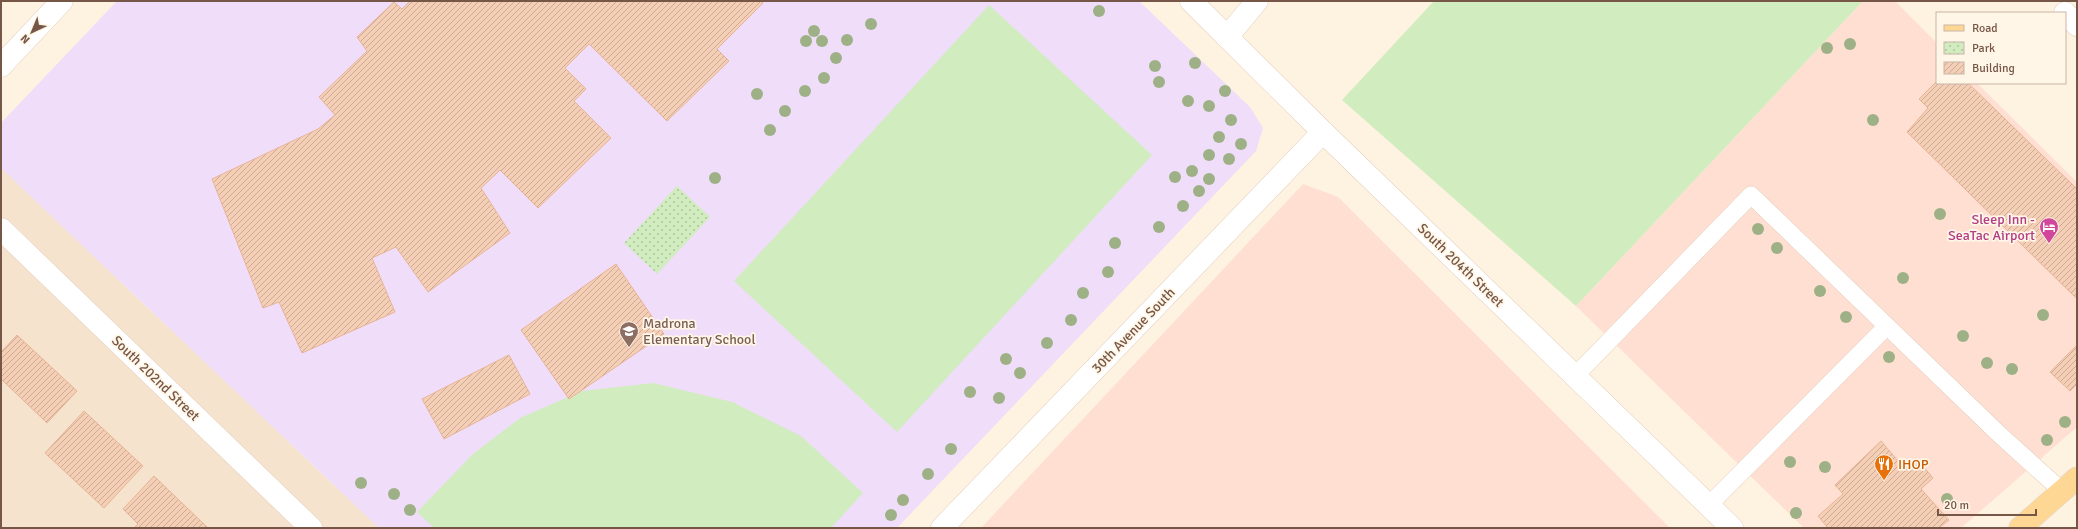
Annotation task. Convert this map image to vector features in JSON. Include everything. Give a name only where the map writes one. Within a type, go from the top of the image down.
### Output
[{"type":"main road","points":[[2020,528],[2070,484]]},
{"type":"street","points":[[1,66],[62,1]]},
{"type":"street","name":"South 204th Street","points":[[1191,1],[1323,132],[1732,528]]},
{"type":"street","points":[[1227,37],[1257,1]]},
{"type":"street","points":[[2053,1],[2064,12]]},
{"type":"street","points":[[2066,14],[2077,26]]},
{"type":"street","name":"30th Avenue South","points":[[942,528],[1323,132]]},
{"type":"street","name":"South 202nd Street","points":[[1,229],[311,528]]},
{"type":"lane","points":[[1576,376],[1751,194],[2000,435],[2070,484]]},
{"type":"lane","points":[[1709,505],[1887,326]]},
{"type":"shaded area","name":"Madrona Elementary School","points":[[117,1],[1139,1],[1250,107],[1263,128],[1256,151],[897,528],[379,528],[1,168],[1,123]]},
{"type":"shaded area","points":[[1863,1],[1895,1],[1936,42],[1936,84],[1978,84],[2077,182],[2077,427],[1961,528],[1804,528],[1576,306]]},
{"type":"shaded area","points":[[1,168],[379,528],[1,528]]},
{"type":"shaded area","points":[[1303,184],[1338,197],[1670,528],[981,528]]},
{"type":"green space","points":[[1434,1],[1863,1],[1576,306],[1342,100]]},
{"type":"green space","points":[[989,5],[1152,155],[897,432],[734,281]]},
{"type":"green space","points":[[677,186],[710,217],[657,274],[624,243]]},
{"type":"green space","points":[[653,383],[732,402],[801,436],[863,493],[831,528],[434,528],[417,512],[473,454],[520,418],[582,391]]},
{"type":"building","points":[[410,1],[761,1],[763,3],[717,49],[729,61],[667,121],[589,44],[565,68],[586,89],[574,101],[611,138],[538,208],[500,170],[481,188],[510,233],[428,292],[396,247],[372,258],[395,312],[302,353],[279,302],[263,308],[212,179],[318,129],[335,115],[319,97],[367,51],[357,37],[394,2],[402,9]]},
{"type":"building","name":"Sleep Inn - SeaTac Airport","points":[[1936,82],[1936,84],[1969,84],[2077,189],[2077,299],[1907,132],[1928,108],[1919,99]]},
{"type":"building","points":[[616,264],[664,334],[569,399],[521,330]]},
{"type":"building","points":[[17,335],[77,391],[47,423],[1,379],[1,352]]},
{"type":"building","points":[[2077,345],[2077,384],[2070,391],[2050,372]]},
{"type":"building","points":[[509,355],[530,394],[444,439],[422,399]]},
{"type":"building","points":[[84,411],[143,466],[104,508],[45,453]]},
{"type":"building","name":"IHOP","points":[[1881,441],[1904,468],[1916,458],[1933,478],[1921,489],[1949,520],[1939,528],[1828,528],[1818,516],[1843,494],[1835,485]]},
{"type":"building","points":[[154,476],[208,528],[134,528],[138,524],[123,509]]},
{"type":"place","name":"Sleep Inn - SeaTac Airport","points":[[2049,244]]},
{"type":"place","name":"Madrona Elementary School","points":[[629,348]]},
{"type":"place","name":"IHOP","points":[[1884,481]]}]
